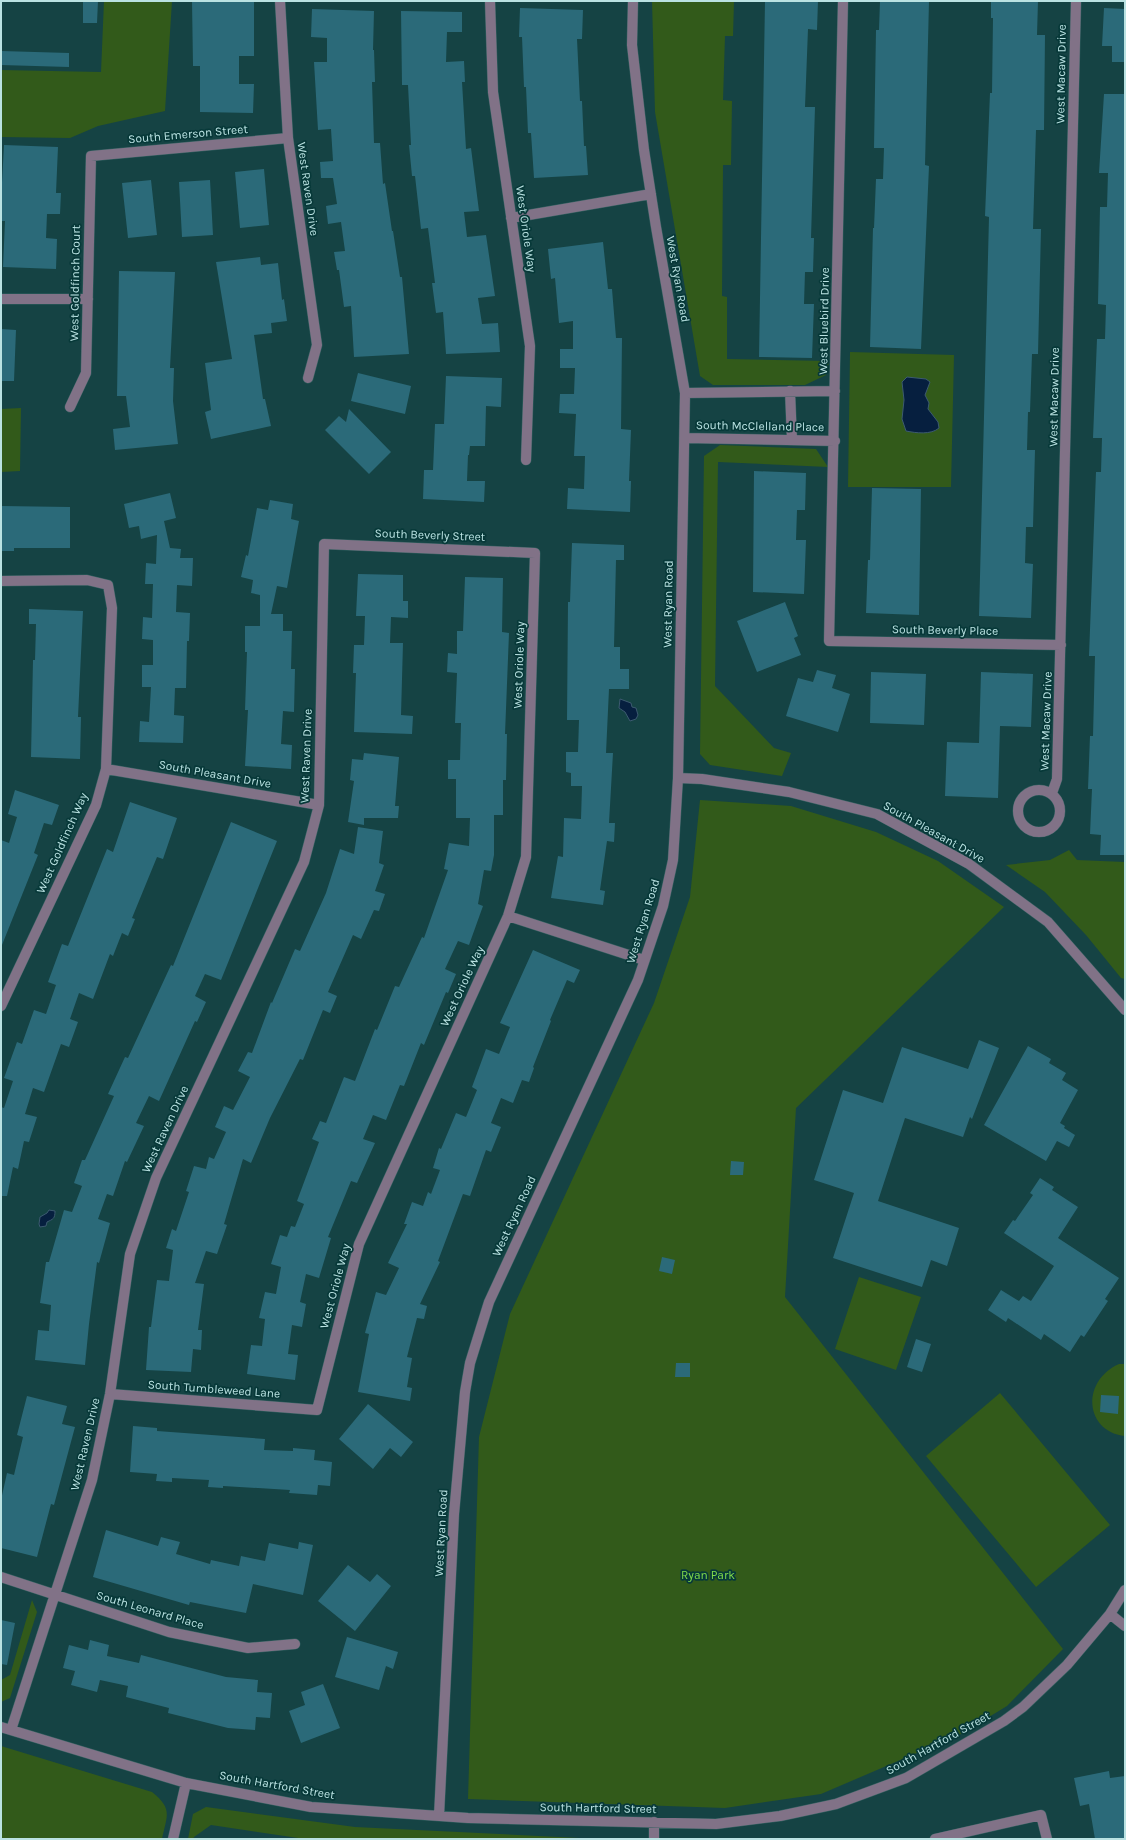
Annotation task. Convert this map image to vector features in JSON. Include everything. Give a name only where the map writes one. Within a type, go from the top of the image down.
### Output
[{"type":"street","name":"West Raven Drive","points":[[280,1],[288,138],[318,344],[308,378]]},
{"type":"street","name":"West Oriole Way","points":[[490,1],[494,92],[530,346],[526,460]]},
{"type":"street","name":"West Ryan Road","points":[[439,1816],[454,1514],[465,1392],[470,1363],[489,1302],[638,980],[663,906],[673,860],[678,778],[685,393],[651,194],[632,45],[633,1]]},
{"type":"street","name":"West Bluebird Drive","points":[[829,641],[835,441],[843,1]]},
{"type":"street","name":"West Macaw Drive","points":[[1052,793],[1057,779],[1076,1]]},
{"type":"street","name":"South Emerson Street","points":[[91,156],[288,138]]},
{"type":"street","name":"West Goldfinch Court","points":[[70,407],[86,373],[91,156]]},
{"type":"street","points":[[511,218],[651,194]]},
{"type":"street","points":[[1,299],[88,299]]},
{"type":"street","points":[[790,391],[792,440]]},
{"type":"street","points":[[685,393],[836,391]]},
{"type":"street","name":"South McClelland Place","points":[[685,438],[835,441]]},
{"type":"street","name":"West Raven Drive","points":[[6,1729],[55,1596],[92,1480],[110,1394],[130,1254],[156,1178],[304,862],[319,805],[324,544]]},
{"type":"street","name":"South Beverly Street","points":[[324,544],[535,553]]},
{"type":"street","name":"West Oriole Way","points":[[317,1410],[359,1244],[508,916],[526,857],[535,553]]},
{"type":"street","name":"West Goldfinch Way","points":[[1,581],[87,580],[108,585],[112,608],[106,768],[96,805],[1,1006]]},
{"type":"street","name":"South Beverly Place","points":[[829,641],[1061,645]]},
{"type":"street","name":"South Pleasant Drive","points":[[106,768],[319,805]]},
{"type":"street","name":"South Pleasant Drive","points":[[678,778],[702,779],[789,792],[877,814],[969,864],[1048,922],[1125,1010]]},
{"type":"street","points":[[1040,789],[1052,793],[1058,802],[1060,810],[1059,818],[1055,825],[1048,830],[1041,832],[1033,832],[1026,828],[1020,822],[1018,815],[1017,807],[1020,800],[1025,794],[1032,790],[1040,789]]},
{"type":"street","points":[[508,916],[644,960]]},
{"type":"street","name":"South Tumbleweed Lane","points":[[110,1394],[317,1410]]},
{"type":"street","name":"South Leonard Place","points":[[1,1577],[55,1596],[169,1632],[248,1648],[295,1644]]},
{"type":"street","name":"South Hartford Street","points":[[6,1729],[186,1783],[311,1807],[439,1816],[716,1824],[780,1816],[836,1804],[906,1778],[1004,1721],[1023,1707],[1067,1665],[1110,1614],[1125,1590]]},
{"type":"street","points":[[1110,1614],[1125,1626]]},
{"type":"street","points":[[173,1839],[186,1783]]},
{"type":"street","points":[[935,1839],[1041,1815],[1047,1839]]},
{"type":"street","points":[[654,1822],[654,1839]]},
{"type":"green space","points":[[104,1],[172,1],[165,111],[98,126],[70,138],[1,137],[1,70],[101,72]]},
{"type":"green space","points":[[652,1],[734,1],[733,36],[725,36],[723,100],[732,101],[731,165],[723,165],[722,296],[727,297],[727,359],[829,361],[826,375],[805,385],[713,385],[700,376],[655,112]]},
{"type":"green space","points":[[850,352],[954,355],[951,487],[848,487]]},
{"type":"green space","points":[[21,408],[20,471],[1,472],[1,409]]},
{"type":"green space","points":[[720,445],[816,449],[828,467],[718,462],[715,686],[774,748],[791,753],[782,776],[710,765],[700,754],[704,456]]},
{"type":"green space","name":"Ryan Park","points":[[700,800],[791,806],[876,832],[938,861],[1004,907],[796,1108],[785,1297],[1063,1649],[1007,1706],[961,1734],[821,1794],[725,1808],[468,1799],[479,1437],[510,1314],[654,1003],[690,897]]},
{"type":"green space","points":[[1069,850],[1077,860],[1125,862],[1125,979],[1121,978],[1086,935],[1045,892],[1006,865],[1050,860]]},
{"type":"green space","points":[[859,1277],[921,1297],[896,1370],[835,1349]]},
{"type":"green space","points":[[1119,1364],[1125,1364],[1125,1436],[1111,1432],[1101,1425],[1095,1416],[1092,1404],[1093,1393],[1098,1382],[1107,1372]]},
{"type":"green space","points":[[1000,1393],[1110,1525],[1036,1587],[926,1456]]},
{"type":"green space","points":[[32,1600],[37,1612],[10,1698],[1,1702],[1,1680],[10,1675]]},
{"type":"green space","points":[[1,1746],[152,1792],[159,1798],[166,1808],[167,1818],[162,1839],[1,1839]]},
{"type":"green space","points":[[206,1807],[355,1827],[600,1839],[305,1839],[211,1825],[193,1839],[188,1839],[193,1814]]},
{"type":"water","points":[[907,377],[926,379],[930,382],[925,395],[929,403],[928,409],[938,422],[939,428],[932,432],[923,433],[906,431],[902,419],[904,400],[902,382]]},
{"type":"water","points":[[620,699],[631,703],[632,707],[636,708],[638,715],[636,719],[630,721],[625,712],[619,708]]},
{"type":"water","points":[[49,1210],[55,1211],[55,1216],[47,1222],[46,1226],[40,1227],[40,1217]]},
{"type":"building","points":[[83,1],[98,1],[97,23],[83,23]]},
{"type":"building","points":[[192,1],[254,1],[254,56],[239,56],[239,84],[254,84],[253,113],[200,112],[200,66],[193,66]]},
{"type":"building","points":[[765,1],[818,1],[817,30],[808,29],[805,107],[815,107],[811,238],[814,238],[813,272],[805,272],[804,304],[814,304],[812,358],[759,357]]},
{"type":"building","points":[[880,1],[929,1],[925,165],[929,166],[921,349],[870,347],[873,228],[876,179],[883,179],[884,148],[874,148],[876,30],[879,30]]},
{"type":"building","points":[[991,1],[1038,1],[1037,35],[1045,35],[1044,130],[1036,130],[1033,229],[1041,229],[1038,354],[1032,354],[1027,450],[1035,450],[1033,527],[1026,527],[1025,563],[1033,564],[1031,618],[979,616],[989,217],[985,216],[990,93],[992,93],[993,18],[991,18]]},
{"type":"building","points":[[520,8],[583,10],[582,39],[577,39],[580,101],[582,101],[584,146],[586,146],[588,175],[534,178],[531,133],[528,133],[526,87],[524,87],[522,37],[519,37]]},
{"type":"building","points":[[1104,8],[1125,9],[1125,62],[1112,62],[1112,46],[1102,46]]},
{"type":"building","points":[[312,9],[374,11],[373,50],[375,82],[372,82],[374,143],[380,143],[383,184],[385,183],[400,277],[402,277],[409,354],[354,357],[351,306],[344,307],[339,270],[337,270],[334,252],[345,251],[341,222],[328,224],[326,206],[337,204],[333,178],[321,178],[320,162],[333,161],[331,129],[318,130],[314,62],[327,62],[327,38],[311,37]]},
{"type":"building","points":[[401,11],[462,12],[462,32],[447,32],[446,62],[464,61],[465,82],[462,82],[466,149],[471,148],[479,211],[464,212],[467,237],[486,235],[495,296],[478,298],[482,324],[498,323],[500,352],[446,354],[443,312],[436,313],[432,283],[435,283],[428,228],[421,229],[415,176],[412,176],[409,145],[411,145],[408,85],[402,85]]},
{"type":"building","points":[[1,51],[69,53],[69,67],[1,65]]},
{"type":"building","points":[[1104,94],[1125,94],[1125,855],[1100,855],[1101,835],[1090,834],[1092,789],[1088,789],[1090,736],[1093,736],[1095,656],[1089,656],[1096,472],[1101,472],[1102,438],[1093,438],[1097,339],[1105,339],[1106,305],[1098,304],[1100,207],[1107,207],[1108,173],[1099,173]]},
{"type":"building","points":[[4,145],[58,147],[56,193],[61,193],[60,214],[47,214],[46,238],[57,239],[56,269],[3,267],[5,221],[1,221],[1,201]]},
{"type":"building","points":[[264,169],[269,225],[240,228],[235,172]]},
{"type":"building","points":[[151,180],[157,235],[128,238],[122,183]]},
{"type":"building","points":[[210,180],[213,235],[182,237],[179,182]]},
{"type":"building","points":[[603,242],[608,289],[612,289],[616,338],[622,338],[621,429],[631,430],[629,481],[631,481],[630,512],[567,509],[568,488],[584,489],[585,456],[574,456],[576,414],[559,413],[560,394],[574,394],[575,368],[560,368],[560,349],[573,349],[573,321],[559,323],[555,278],[551,279],[548,249]]},
{"type":"building","points":[[260,257],[261,265],[278,263],[282,300],[284,299],[287,321],[271,323],[272,333],[254,335],[263,399],[265,399],[271,426],[211,439],[205,412],[211,410],[205,363],[232,359],[216,262]]},
{"type":"building","points":[[119,271],[175,272],[170,368],[174,368],[173,401],[178,444],[115,450],[113,429],[130,427],[126,396],[117,396]]},
{"type":"building","points":[[1,329],[16,330],[14,381],[1,381]]},
{"type":"building","points":[[358,373],[411,386],[405,414],[351,401]]},
{"type":"building","points":[[446,376],[502,378],[501,407],[486,406],[485,446],[470,446],[468,455],[467,481],[485,481],[484,502],[423,499],[424,470],[433,470],[435,424],[444,424]]},
{"type":"building","points":[[349,409],[391,452],[369,474],[325,430],[339,416],[346,422]]},
{"type":"building","points":[[754,471],[806,473],[805,510],[797,510],[796,540],[806,540],[804,594],[753,592]]},
{"type":"building","points":[[872,488],[921,489],[919,615],[866,613],[868,560],[870,560]]},
{"type":"building","points":[[170,493],[176,518],[164,521],[170,548],[181,549],[180,558],[193,558],[192,586],[177,585],[176,612],[190,613],[189,641],[187,641],[186,688],[175,688],[174,715],[184,716],[183,743],[139,742],[140,721],[149,722],[151,687],[142,687],[142,665],[153,665],[153,640],[142,639],[143,617],[152,618],[153,584],[145,584],[146,563],[156,564],[157,535],[141,539],[139,526],[129,528],[124,504]]},
{"type":"building","points":[[270,500],[293,504],[291,519],[299,521],[287,588],[277,586],[271,614],[283,614],[283,631],[292,631],[291,669],[295,669],[294,712],[283,711],[281,744],[292,745],[291,769],[245,766],[248,710],[245,710],[247,652],[245,652],[245,626],[260,626],[260,595],[251,593],[253,580],[241,577],[246,555],[248,556],[257,508],[268,510]]},
{"type":"building","points":[[1,506],[70,507],[70,548],[14,548],[14,551],[1,551]]},
{"type":"building","points":[[572,543],[624,545],[624,560],[616,560],[614,647],[620,647],[620,669],[629,669],[629,689],[609,689],[606,753],[613,753],[609,823],[615,823],[614,842],[607,841],[600,890],[605,891],[603,905],[551,898],[558,856],[563,857],[564,818],[581,819],[582,786],[571,786],[571,773],[566,772],[566,752],[578,752],[579,720],[567,720],[568,602],[570,602]]},
{"type":"building","points":[[358,574],[403,575],[403,601],[408,601],[408,618],[391,617],[390,643],[403,643],[401,715],[413,716],[412,734],[354,732],[356,673],[353,673],[354,645],[364,645],[365,616],[356,616]]},
{"type":"building","points":[[465,577],[503,578],[502,632],[509,633],[505,734],[507,734],[506,780],[503,780],[503,815],[494,815],[494,855],[491,871],[484,870],[478,904],[483,906],[469,945],[458,941],[445,969],[456,974],[448,993],[446,992],[424,1045],[421,1043],[404,1086],[400,1085],[386,1120],[373,1115],[363,1139],[375,1143],[357,1183],[351,1181],[328,1237],[331,1238],[319,1278],[306,1274],[300,1302],[306,1304],[302,1327],[292,1325],[288,1354],[298,1355],[295,1380],[247,1374],[251,1345],[262,1346],[265,1319],[259,1318],[265,1292],[276,1294],[281,1267],[271,1264],[280,1235],[287,1237],[291,1226],[295,1227],[304,1204],[297,1201],[319,1142],[312,1139],[320,1121],[326,1123],[344,1077],[355,1081],[375,1029],[377,1030],[395,986],[399,987],[422,937],[424,938],[448,870],[444,869],[449,843],[469,846],[470,818],[456,818],[456,779],[448,779],[448,760],[460,760],[461,723],[455,723],[457,673],[447,672],[448,653],[457,654],[457,631],[463,631]]},
{"type":"building","points":[[785,602],[798,636],[794,638],[801,655],[757,672],[737,621]]},
{"type":"building","points":[[29,609],[83,611],[78,717],[81,717],[80,759],[31,757],[33,660],[35,660],[36,624],[29,624]]},
{"type":"building","points":[[817,670],[836,675],[832,688],[850,694],[838,732],[786,716],[798,678],[813,682]]},
{"type":"building","points":[[871,672],[926,674],[924,725],[870,723]]},
{"type":"building","points":[[981,672],[1033,674],[1031,727],[1000,726],[998,798],[945,796],[947,742],[979,743]]},
{"type":"building","points":[[364,753],[399,757],[395,806],[399,806],[398,818],[364,818],[364,825],[348,822],[354,781],[350,780],[352,759],[363,760]]},
{"type":"building","points":[[15,790],[59,805],[52,825],[44,823],[34,853],[38,855],[2,945],[1,840],[9,843],[17,817],[8,814]]},
{"type":"building","points":[[130,802],[177,818],[163,859],[157,857],[132,918],[135,919],[128,936],[122,933],[113,956],[110,954],[93,999],[79,993],[70,1019],[78,1022],[69,1047],[61,1044],[44,1092],[33,1088],[25,1114],[37,1117],[29,1142],[24,1141],[18,1169],[13,1167],[7,1196],[1,1196],[1,1107],[4,1108],[13,1081],[4,1078],[17,1042],[22,1044],[34,1010],[46,1014],[56,985],[48,982],[62,944],[68,946],[107,849],[113,852]]},
{"type":"building","points":[[231,822],[277,841],[221,980],[205,974],[195,996],[206,1002],[197,1022],[195,1021],[159,1101],[149,1096],[136,1123],[144,1126],[127,1162],[125,1161],[113,1196],[107,1194],[98,1219],[110,1223],[99,1263],[97,1262],[85,1365],[35,1360],[38,1330],[49,1331],[51,1305],[40,1303],[46,1262],[49,1262],[64,1210],[72,1212],[82,1186],[74,1183],[82,1160],[85,1160],[114,1096],[108,1094],[125,1057],[128,1058],[171,965],[173,966]]},
{"type":"building","points":[[358,827],[383,831],[379,863],[384,865],[375,891],[385,894],[379,911],[374,910],[361,939],[353,935],[328,992],[337,996],[330,1013],[323,1010],[303,1060],[300,1059],[270,1118],[251,1163],[243,1159],[224,1224],[227,1225],[217,1254],[206,1251],[195,1283],[204,1284],[198,1330],[202,1330],[201,1350],[193,1349],[191,1372],[146,1370],[149,1327],[151,1327],[157,1280],[169,1281],[173,1250],[166,1248],[172,1229],[176,1231],[189,1192],[186,1191],[194,1166],[206,1169],[209,1157],[214,1159],[226,1132],[215,1127],[224,1106],[233,1110],[250,1077],[238,1071],[248,1052],[252,1053],[271,1002],[272,1003],[295,949],[300,951],[326,893],[340,849],[354,854]]},
{"type":"building","points":[[533,950],[580,970],[574,983],[567,980],[550,1020],[551,1021],[533,1067],[534,1068],[529,1082],[522,1080],[513,1103],[501,1098],[491,1123],[501,1127],[491,1152],[486,1150],[470,1196],[463,1194],[438,1261],[440,1262],[420,1304],[427,1306],[424,1319],[417,1318],[407,1357],[412,1358],[407,1387],[412,1388],[410,1401],[358,1392],[369,1334],[365,1333],[376,1292],[386,1295],[399,1268],[388,1263],[407,1224],[404,1224],[412,1202],[423,1206],[428,1192],[431,1194],[440,1170],[433,1168],[439,1148],[441,1149],[456,1113],[466,1117],[477,1090],[472,1087],[486,1049],[499,1054],[510,1027],[500,1023]]},
{"type":"building","points":[[979,1040],[999,1048],[972,1119],[970,1117],[963,1137],[905,1118],[878,1201],[959,1228],[947,1266],[931,1260],[922,1287],[833,1258],[854,1193],[814,1180],[843,1090],[883,1103],[902,1047],[968,1069]]},
{"type":"building","points":[[1028,1046],[1051,1059],[1049,1063],[1066,1073],[1062,1080],[1078,1090],[1060,1123],[1065,1126],[1064,1128],[1075,1135],[1069,1147],[1057,1141],[1046,1161],[984,1125]]},
{"type":"building","points":[[731,1161],[744,1162],[743,1175],[730,1175]]},
{"type":"building","points":[[1040,1178],[1054,1187],[1052,1190],[1078,1207],[1058,1238],[1119,1278],[1105,1299],[1108,1301],[1084,1337],[1081,1335],[1070,1352],[1044,1334],[1041,1340],[1008,1318],[1006,1322],[988,1310],[1001,1290],[1019,1301],[1023,1296],[1031,1301],[1054,1266],[1004,1233],[1013,1220],[1015,1221],[1033,1195],[1030,1193]]},
{"type":"building","points":[[662,1257],[675,1260],[672,1274],[659,1271]]},
{"type":"building","points":[[916,1339],[931,1344],[922,1372],[907,1367]]},
{"type":"building","points":[[676,1363],[690,1363],[690,1377],[675,1377]]},
{"type":"building","points":[[1101,1395],[1119,1396],[1118,1414],[1100,1412]]},
{"type":"building","points":[[27,1396],[67,1406],[62,1424],[75,1427],[54,1505],[51,1504],[37,1557],[1,1548],[1,1500],[7,1473],[14,1475],[23,1437],[17,1435]]},
{"type":"building","points":[[368,1404],[413,1442],[401,1457],[390,1448],[373,1469],[339,1439]]},
{"type":"building","points":[[133,1426],[157,1428],[157,1431],[265,1439],[264,1450],[293,1451],[293,1448],[315,1450],[314,1460],[332,1462],[330,1486],[318,1485],[317,1495],[289,1493],[290,1490],[223,1486],[223,1488],[208,1487],[209,1480],[172,1478],[172,1482],[156,1481],[157,1474],[130,1472]]},
{"type":"building","points":[[106,1530],[158,1546],[161,1537],[180,1542],[176,1554],[210,1564],[211,1560],[239,1566],[241,1556],[265,1561],[269,1543],[298,1549],[299,1542],[313,1545],[303,1595],[253,1584],[246,1613],[190,1602],[189,1605],[93,1577]]},
{"type":"building","points":[[348,1565],[370,1582],[377,1574],[391,1586],[355,1631],[318,1601]]},
{"type":"building","points":[[1,1620],[15,1623],[7,1665],[1,1664]]},
{"type":"building","points":[[347,1637],[398,1652],[393,1669],[386,1666],[379,1690],[335,1677]]},
{"type":"building","points":[[90,1640],[109,1645],[107,1656],[139,1663],[141,1655],[226,1677],[258,1680],[257,1692],[272,1693],[270,1718],[256,1717],[255,1730],[228,1728],[168,1713],[169,1708],[126,1697],[128,1686],[100,1680],[97,1692],[71,1685],[75,1671],[63,1668],[69,1645],[88,1650]]},
{"type":"building","points":[[323,1684],[340,1728],[301,1743],[289,1711],[305,1705],[301,1692]]},
{"type":"building","points":[[1109,1771],[1110,1778],[1125,1776],[1125,1839],[1095,1839],[1089,1804],[1080,1806],[1074,1778]]}]
